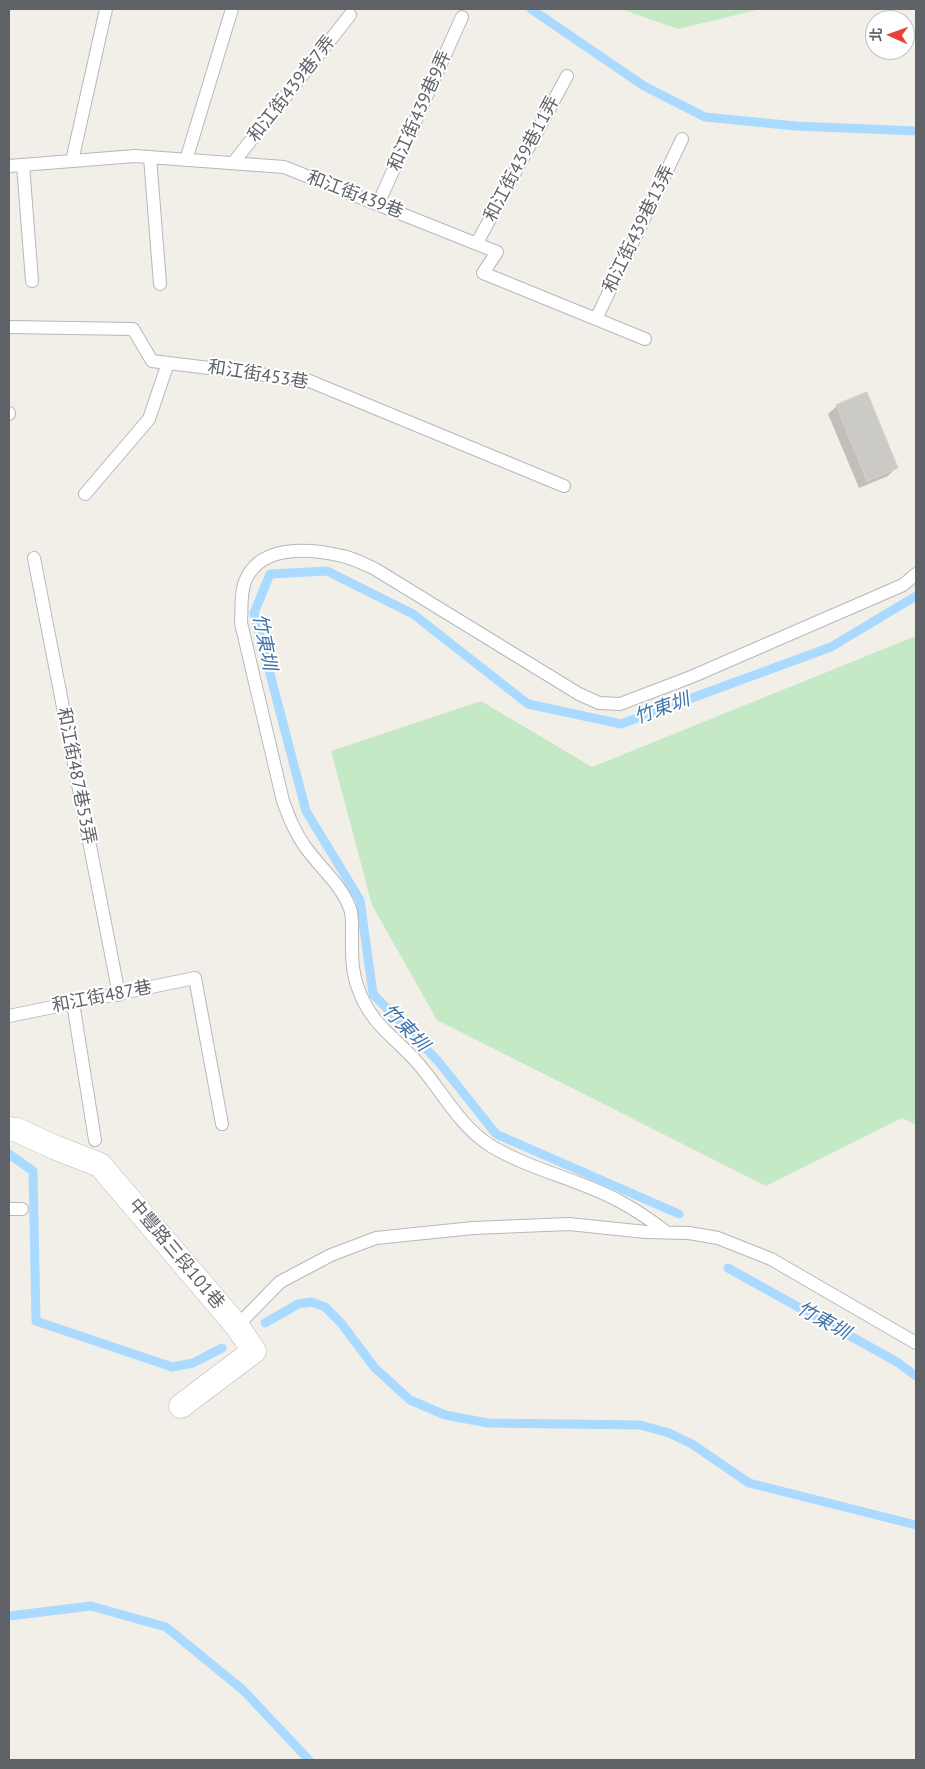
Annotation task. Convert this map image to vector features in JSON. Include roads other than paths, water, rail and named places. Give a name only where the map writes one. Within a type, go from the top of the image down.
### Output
[{"type":"street","name":"中豐路三段101巷","points":[[9,1129],[17,1130],[100,1165],[237,1326],[254,1351],[181,1406]]},
{"type":"lane","points":[[72,161],[106,9]]},
{"type":"lane","points":[[186,160],[232,9]]},
{"type":"lane","name":"和江街439巷7弄","points":[[233,163],[350,15]]},
{"type":"lane","name":"和江街439巷9弄","points":[[378,204],[462,17]]},
{"type":"lane","name":"和江街439巷11弄","points":[[477,244],[567,76]]},
{"type":"lane","name":"和江街439巷13弄","points":[[596,319],[682,140]]},
{"type":"lane","name":"和江街439巷","points":[[9,166],[136,156],[284,167],[497,252],[483,273],[645,339]]},
{"type":"lane","points":[[150,157],[160,284]]},
{"type":"lane","points":[[23,165],[32,281]]},
{"type":"lane","name":"和江街453巷","points":[[9,327],[133,329],[152,361],[307,380],[564,486]]},
{"type":"lane","points":[[85,494],[149,419],[168,362]]},
{"type":"lane","points":[[666,1232],[644,1214],[618,1200],[509,1156],[473,1133],[416,1061],[380,1028],[368,1011],[353,970],[350,906],[304,846],[292,826],[283,801],[241,623],[242,600],[246,578],[256,564],[278,554],[310,550],[344,556],[375,569],[579,694],[600,703],[620,704],[691,677],[903,585],[916,574]]},
{"type":"lane","name":"和江街487巷53弄","points":[[34,558],[118,995]]},
{"type":"lane","name":"和江街487巷","points":[[9,1016],[195,978],[222,1124]]},
{"type":"lane","points":[[73,1003],[95,1140]]},
{"type":"lane","points":[[9,1209],[22,1209]]},
{"type":"lane","points":[[237,1326],[280,1282],[331,1255],[376,1238],[473,1228],[569,1224],[689,1233],[718,1238],[771,1259],[916,1343]]},
{"type":"waterway","points":[[531,9],[644,86],[705,117],[796,126],[916,131]]},
{"type":"waterway","name":"竹東圳","points":[[679,1214],[496,1134],[438,1061],[373,994],[360,900],[306,811],[254,613],[270,574],[327,571],[413,614],[528,704],[621,724],[831,647],[916,596]]},
{"type":"waterway","points":[[9,1154],[33,1171],[36,1321],[172,1367],[193,1363],[222,1348]]},
{"type":"waterway","name":"竹東圳","points":[[728,1268],[897,1362],[916,1376]]},
{"type":"waterway","points":[[265,1323],[298,1304],[312,1302],[325,1307],[341,1323],[374,1367],[410,1400],[445,1415],[488,1423],[640,1425],[669,1433],[692,1444],[749,1483],[916,1525]]},
{"type":"waterway","points":[[9,1616],[91,1606],[166,1627],[243,1690],[309,1760]]}]
